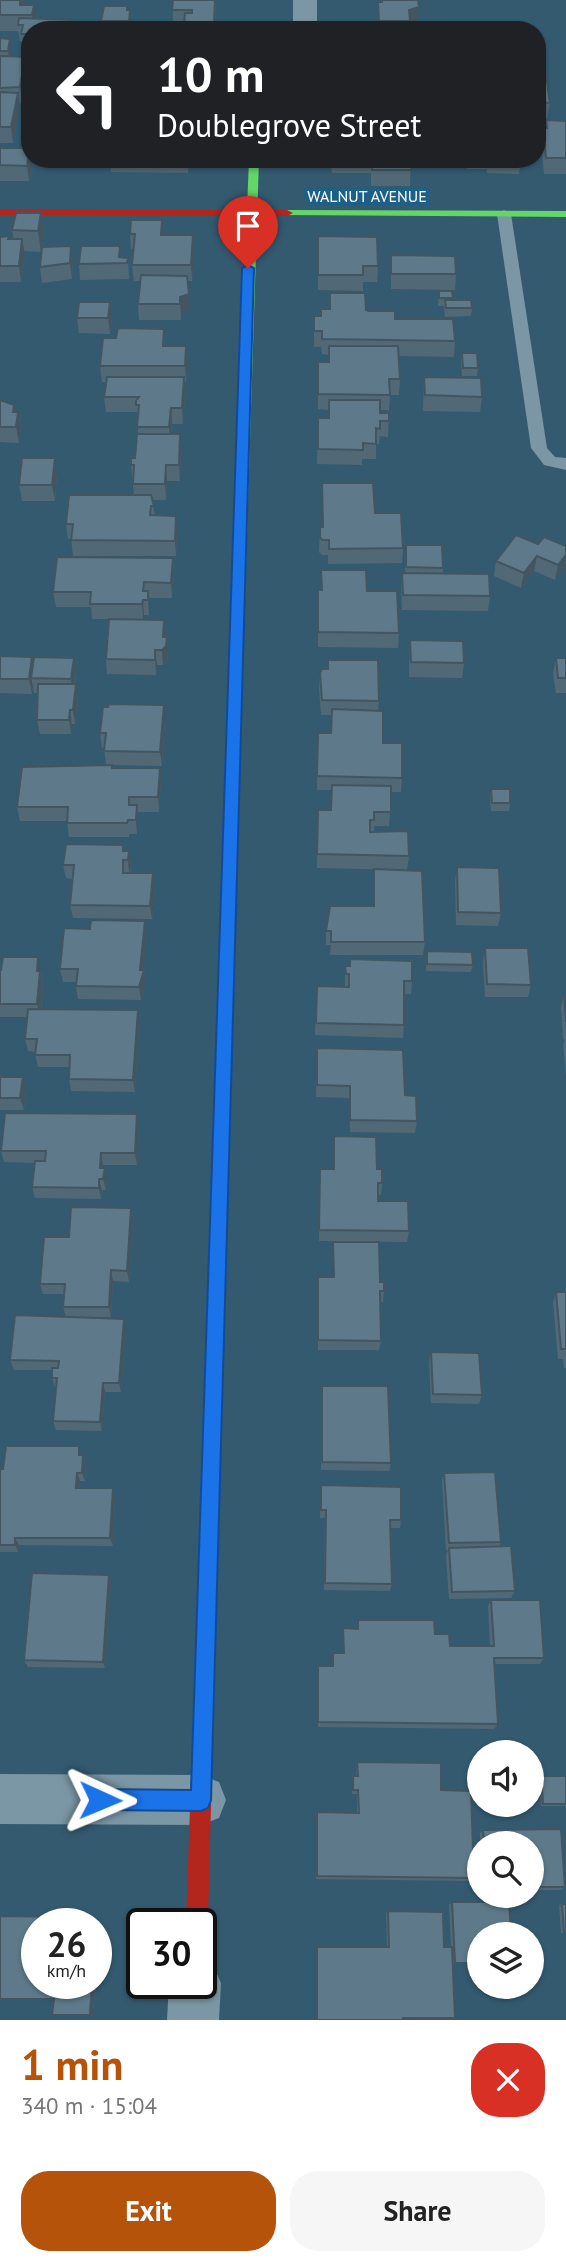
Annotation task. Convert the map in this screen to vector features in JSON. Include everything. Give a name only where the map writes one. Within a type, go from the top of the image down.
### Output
[{"type":"street","points":[[305,0],[305,21]]},
{"type":"street","points":[[197,1908],[253,168]]},
{"type":"street","name":"WALNUT AVENUE","points":[[0,212],[566,214]]},
{"type":"street","points":[[0,1799],[201,1800]]},
{"type":"street","points":[[193,2020],[194,1999]]},
{"type":"lane","points":[[504,214],[539,448],[545,459],[554,464],[566,464]]},
{"type":"building","points":[[0,0],[20,0],[20,5],[34,5],[32,15],[0,15]]},
{"type":"building","points":[[173,0],[215,0],[214,21],[184,21],[185,13],[192,13],[192,10],[172,10]]},
{"type":"building","points":[[418,0],[419,7],[409,10],[410,21],[379,21],[378,2]]},
{"type":"building","points":[[104,6],[127,6],[127,10],[130,10],[129,21],[101,21]]},
{"type":"building","points":[[19,18],[73,20],[21,21],[21,25],[18,25]]},
{"type":"building","points":[[0,38],[10,39],[8,51],[0,51]]},
{"type":"building","points":[[0,56],[21,57],[20,87],[0,88]]},
{"type":"building","points":[[546,75],[550,103],[546,103]]},
{"type":"building","points":[[0,92],[18,93],[11,127],[0,127]]},
{"type":"building","points":[[546,120],[566,121],[566,158],[546,158]]},
{"type":"building","points":[[0,148],[21,148],[21,166],[0,165]]},
{"type":"building","points":[[372,168],[411,168],[411,170]]},
{"type":"building","points":[[16,213],[41,213],[38,231],[12,230]]},
{"type":"building","points":[[131,220],[162,220],[161,235],[193,235],[191,265],[132,265],[135,234],[130,234]]},
{"type":"building","points":[[9,236],[8,239],[22,239],[19,266],[0,266],[0,237]]},
{"type":"building","points":[[318,236],[377,237],[378,266],[363,266],[363,275],[318,275]]},
{"type":"building","points":[[71,246],[70,263],[40,267],[42,247]]},
{"type":"building","points":[[81,246],[120,246],[119,257],[128,258],[127,263],[79,264]]},
{"type":"building","points":[[391,255],[455,256],[456,274],[391,274]]},
{"type":"building","points":[[141,275],[187,276],[189,294],[180,297],[180,304],[138,304]]},
{"type":"building","points":[[439,291],[452,291],[453,298],[439,298]]},
{"type":"building","points":[[330,293],[365,293],[366,310],[395,311],[395,319],[453,319],[455,341],[322,339],[322,331],[314,331],[314,316],[321,316],[321,309],[330,309]]},
{"type":"building","points":[[445,300],[471,300],[472,308],[446,308]]},
{"type":"building","points":[[79,302],[110,302],[108,318],[77,318]]},
{"type":"building","points":[[118,328],[164,329],[163,346],[186,346],[185,366],[100,366],[103,338],[116,338]]},
{"type":"building","points":[[329,346],[398,346],[400,379],[389,379],[390,395],[318,394],[318,362],[329,362]]},
{"type":"building","points":[[462,353],[477,353],[478,368],[463,368]]},
{"type":"building","points":[[107,377],[184,377],[182,408],[171,408],[169,427],[137,427],[139,405],[136,405],[136,401],[139,397],[104,397]]},
{"type":"building","points":[[424,377],[481,378],[482,397],[425,395]]},
{"type":"building","points":[[0,400],[14,405],[13,412],[18,412],[16,427],[0,427]]},
{"type":"building","points":[[329,400],[380,400],[380,413],[389,413],[389,421],[380,421],[380,429],[376,428],[376,444],[363,443],[363,450],[318,449],[318,418],[329,418]]},
{"type":"building","points":[[137,434],[180,434],[179,465],[166,465],[165,484],[133,484],[134,465],[131,465],[131,458],[135,458]]},
{"type":"building","points":[[22,458],[55,458],[52,485],[19,485]]},
{"type":"building","points":[[322,483],[373,483],[375,513],[401,513],[403,548],[329,549],[329,540],[322,540],[320,537],[320,527],[323,527]]},
{"type":"building","points":[[69,495],[151,495],[154,506],[151,506],[150,515],[176,516],[175,541],[71,540],[73,524],[66,524]]},
{"type":"building","points":[[516,535],[538,544],[544,537],[566,546],[566,555],[558,565],[537,556],[524,573],[496,561]]},
{"type":"building","points":[[406,545],[442,545],[443,568],[406,567]]},
{"type":"building","points":[[57,557],[173,558],[171,583],[144,582],[143,591],[148,591],[148,600],[143,600],[142,604],[90,604],[91,592],[53,592]]},
{"type":"building","points":[[321,570],[366,570],[367,591],[397,591],[399,633],[318,632]]},
{"type":"building","points":[[402,573],[489,574],[490,596],[403,595]]},
{"type":"building","points":[[109,619],[164,620],[163,637],[167,637],[166,646],[162,650],[155,650],[155,660],[106,659]]},
{"type":"building","points":[[410,640],[463,641],[464,663],[411,662]]},
{"type":"building","points":[[0,656],[32,657],[29,679],[0,679]]},
{"type":"building","points":[[34,657],[74,658],[71,679],[31,678]]},
{"type":"building","points":[[556,658],[566,658],[566,678],[558,678]]},
{"type":"building","points":[[328,660],[378,660],[379,701],[322,700],[320,673],[322,669],[328,669]]},
{"type":"building","points":[[38,684],[76,684],[69,720],[37,720]]},
{"type":"building","points":[[109,704],[164,705],[160,752],[104,751],[106,733],[100,733],[103,707],[108,707]]},
{"type":"building","points":[[332,709],[383,711],[383,743],[402,743],[402,778],[317,776],[318,733],[331,733]]},
{"type":"building","points":[[112,765],[112,768],[160,768],[158,797],[129,797],[129,805],[137,805],[136,820],[128,820],[127,823],[67,823],[68,807],[17,807],[22,767]]},
{"type":"building","points":[[332,785],[391,786],[391,812],[374,812],[374,820],[370,820],[370,832],[408,831],[409,856],[317,854],[318,810],[331,810]]},
{"type":"building","points":[[491,789],[510,789],[510,803],[492,803]]},
{"type":"building","points":[[66,844],[123,845],[123,851],[129,851],[128,860],[123,860],[123,873],[153,873],[150,906],[70,905],[74,865],[63,865]]},
{"type":"building","points":[[457,867],[499,868],[501,913],[458,912]]},
{"type":"building","points":[[374,869],[422,871],[425,942],[331,942],[331,931],[326,931],[330,906],[374,906]]},
{"type":"building","points":[[91,920],[145,921],[140,970],[144,970],[139,987],[76,986],[78,969],[60,969],[64,928],[90,929]]},
{"type":"building","points":[[485,948],[528,948],[531,985],[487,984]]},
{"type":"building","points":[[427,951],[472,952],[473,965],[427,964]]},
{"type":"building","points":[[3,957],[38,957],[37,971],[40,971],[37,1004],[0,1004],[0,970]]},
{"type":"building","points":[[350,959],[412,961],[412,981],[404,981],[404,1025],[316,1023],[317,986],[349,987],[349,974],[346,974],[345,966],[350,966]]},
{"type":"building","points":[[28,1009],[138,1010],[133,1080],[69,1079],[70,1055],[35,1055],[37,1039],[25,1039]]},
{"type":"building","points":[[317,1048],[403,1050],[405,1095],[416,1096],[417,1121],[350,1120],[350,1086],[317,1085]]},
{"type":"building","points":[[0,1077],[23,1077],[20,1098],[0,1098]]},
{"type":"building","points":[[5,1113],[137,1114],[135,1153],[101,1153],[100,1168],[105,1168],[103,1179],[99,1179],[99,1188],[32,1187],[35,1161],[45,1161],[46,1151],[1,1151]]},
{"type":"building","points":[[334,1136],[376,1137],[377,1169],[382,1169],[382,1183],[378,1183],[378,1201],[408,1201],[409,1231],[319,1230],[320,1169],[334,1169]]},
{"type":"building","points":[[71,1207],[131,1208],[127,1271],[111,1270],[109,1307],[63,1307],[65,1284],[40,1284],[44,1237],[69,1237]]},
{"type":"building","points":[[333,1242],[379,1242],[380,1282],[384,1282],[384,1291],[380,1291],[381,1341],[318,1340],[318,1277],[334,1277]]},
{"type":"building","points":[[556,1292],[566,1292],[566,1349],[561,1349]]},
{"type":"building","points":[[15,1315],[124,1319],[119,1383],[103,1383],[100,1422],[53,1421],[57,1378],[52,1378],[52,1368],[58,1368],[59,1361],[10,1360]]},
{"type":"building","points":[[431,1352],[479,1353],[482,1395],[433,1394]]},
{"type":"building","points":[[322,1386],[388,1386],[391,1463],[322,1462]]},
{"type":"building","points":[[6,1446],[79,1446],[79,1455],[83,1455],[82,1473],[77,1473],[76,1488],[113,1488],[110,1538],[15,1538],[15,1545],[0,1545],[0,1469],[3,1469]]},
{"type":"building","points":[[495,1472],[501,1542],[449,1543],[444,1473]]},
{"type":"building","points":[[321,1485],[401,1487],[401,1520],[390,1520],[392,1584],[325,1583],[326,1510],[321,1510]]},
{"type":"building","points":[[511,1546],[515,1591],[452,1592],[449,1548]]},
{"type":"building","points":[[32,1573],[109,1575],[103,1662],[24,1660]]},
{"type":"building","points":[[491,1600],[540,1600],[544,1658],[494,1658],[498,1724],[318,1722],[318,1666],[333,1666],[333,1653],[344,1653],[343,1628],[358,1629],[358,1620],[434,1620],[435,1634],[449,1634],[450,1646],[494,1646]]},
{"type":"building","points":[[357,1762],[441,1763],[441,1790],[467,1791],[467,1817],[472,1817],[472,1831],[467,1831],[467,1878],[317,1876],[317,1812],[359,1813],[358,1790],[353,1790],[353,1776],[358,1776]]},
{"type":"building","points":[[544,1776],[566,1776],[566,1804],[544,1804]]},
{"type":"building","points":[[561,1829],[565,1887],[544,1887],[544,1831],[483,1830]]},
{"type":"building","points":[[452,1902],[467,1902],[467,1908],[509,1908],[510,1922],[467,1922],[467,1963],[455,1963]]},
{"type":"building","points":[[562,1904],[566,1904],[566,1932],[564,1932]]},
{"type":"building","points":[[388,1911],[443,1912],[444,1947],[452,1947],[455,2018],[317,2020],[317,1947],[389,1947]]},
{"type":"building","points":[[0,1916],[21,1916],[21,1999],[0,1999]]},
{"type":"building","points":[[54,1999],[91,1999],[90,2015],[52,2015]]},
{"type":"traffic: fast","points":[[236,661],[254,168]]},
{"type":"traffic: fast","points":[[287,213],[566,214]]},
{"type":"traffic: fast","points":[[210,1492],[225,1009]]},
{"type":"traffic: slow","points":[[225,1009],[236,661]]},
{"type":"traffic: jam","points":[[0,212],[287,213]]},
{"type":"traffic: jam","points":[[197,1908],[210,1492]]},
{"type":"route","points":[[100,1800],[201,1800],[248,268]]}]
